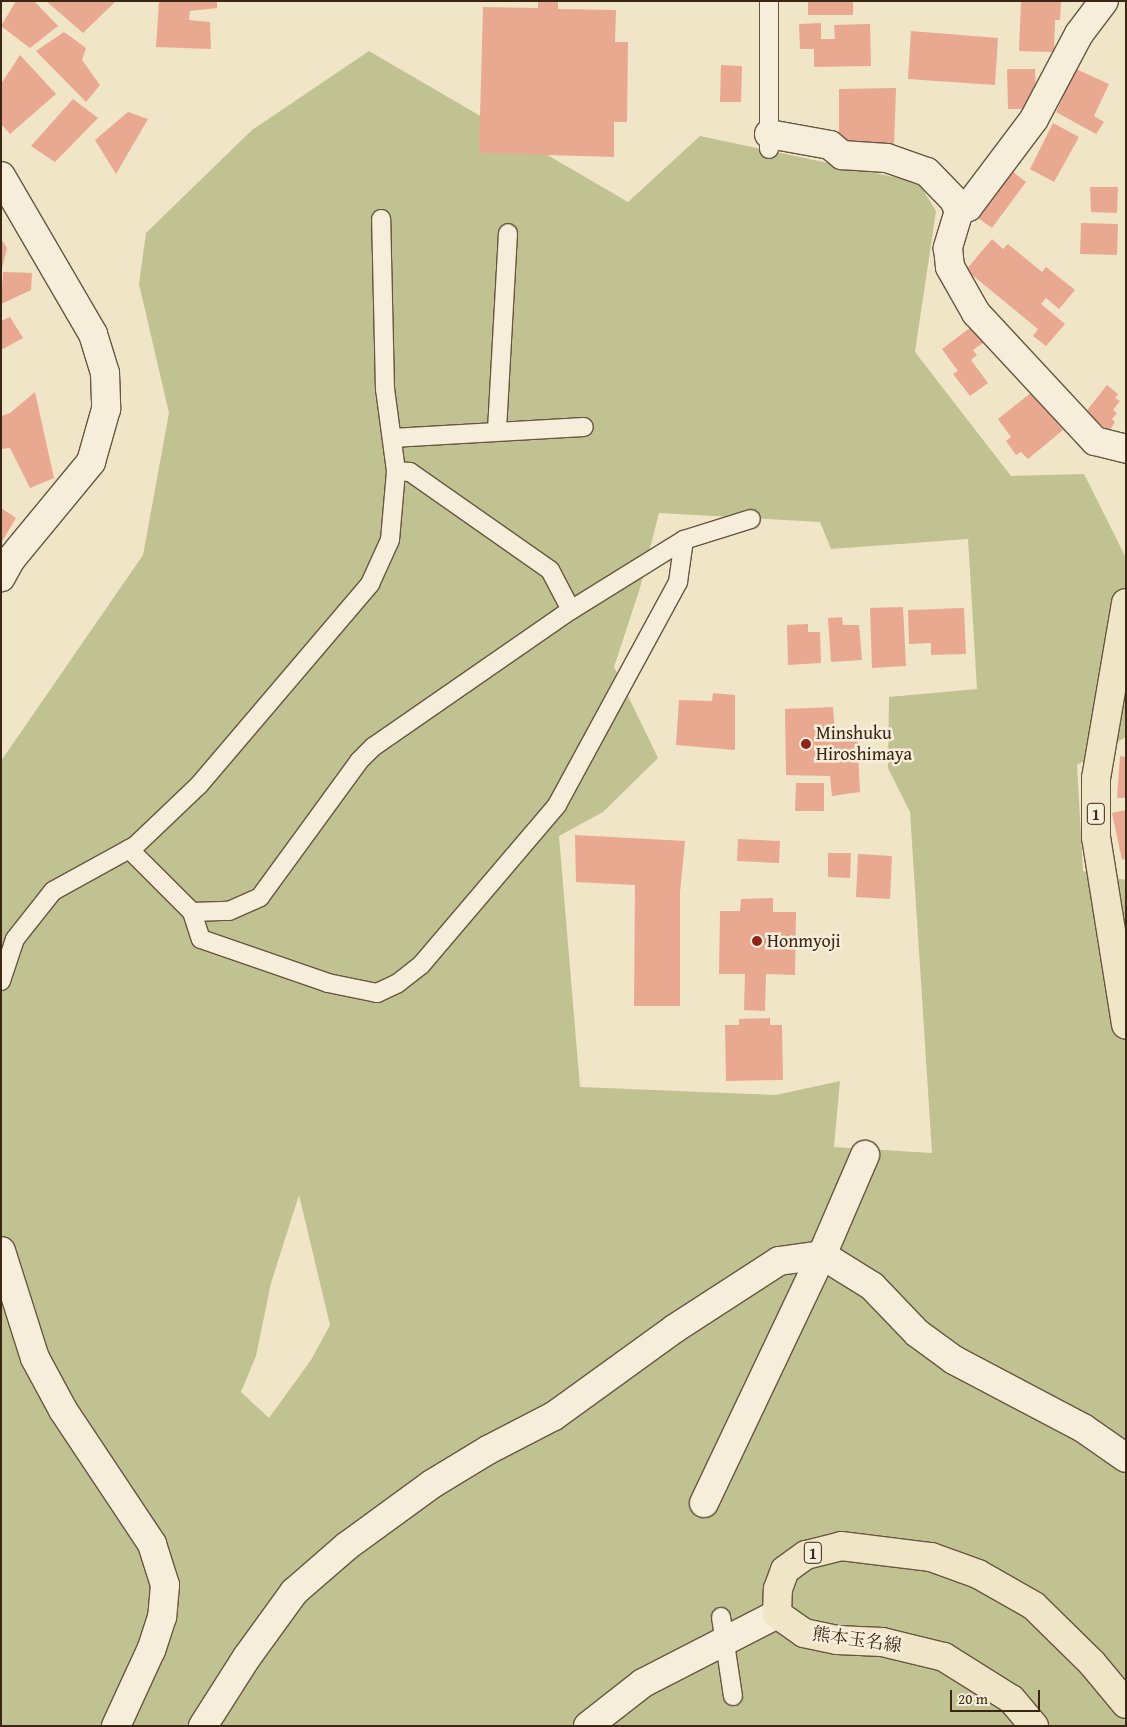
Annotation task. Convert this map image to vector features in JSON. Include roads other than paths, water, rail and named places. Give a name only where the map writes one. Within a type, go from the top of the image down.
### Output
[{"type":"main road","name":"1","points":[[1126,602],[1096,788],[1096,837],[1126,1025]]},
{"type":"main road","name":"1","points":[[777,1614],[778,1589],[785,1570],[806,1554],[841,1546],[931,1557],[978,1574],[1034,1606],[1092,1663],[1126,1704]]},
{"type":"main road","name":"熊本玉名線","points":[[777,1614],[804,1633],[837,1640],[882,1642],[944,1657],[1011,1699],[1034,1726]]},
{"type":"street","points":[[959,211],[968,207],[1034,119],[1078,34],[1104,1]]},
{"type":"street","points":[[769,141],[830,146],[842,155],[887,158],[927,172],[954,200],[959,211],[948,248],[950,267],[976,313],[1095,441],[1126,449]]},
{"type":"street","points":[[1,176],[93,334],[105,373],[106,409],[91,462],[12,558],[1,577]]},
{"type":"street","points":[[704,1503],[822,1255],[865,1154]]},
{"type":"street","points":[[1,1251],[35,1358],[63,1410],[152,1544],[165,1584],[162,1617],[151,1650],[116,1726]]},
{"type":"street","points":[[203,1726],[247,1657],[294,1592],[347,1546],[432,1484],[488,1450],[554,1416],[674,1329],[779,1261],[822,1255],[872,1286],[917,1333],[954,1360],[1083,1428],[1126,1458]]},
{"type":"street","points":[[588,1726],[643,1683],[722,1630],[777,1614]]},
{"type":"street","points":[[1011,1699],[1016,1726]]},
{"type":"lane","points":[[769,1],[769,141]]},
{"type":"lane","points":[[1,981],[15,939],[53,891],[129,849],[199,786],[370,584],[390,540],[396,471],[385,389],[381,219]]},
{"type":"lane","points":[[497,430],[508,233]]},
{"type":"lane","points":[[392,438],[497,430],[584,427]]},
{"type":"lane","points":[[396,471],[410,472],[550,570],[571,610]]},
{"type":"lane","points":[[192,912],[229,911],[260,897],[359,762],[373,747],[571,610],[684,540],[751,518]]},
{"type":"lane","points":[[129,849],[192,912],[201,939],[328,983],[377,993],[398,983],[421,965],[557,805],[678,582],[684,540]]},
{"type":"lane","points":[[722,1630],[733,1696]]},
{"type":"place","name":"Minshuku Hiroshimaya","points":[[806,744]]},
{"type":"place","name":"Honmyoji","points":[[757,941]]}]
